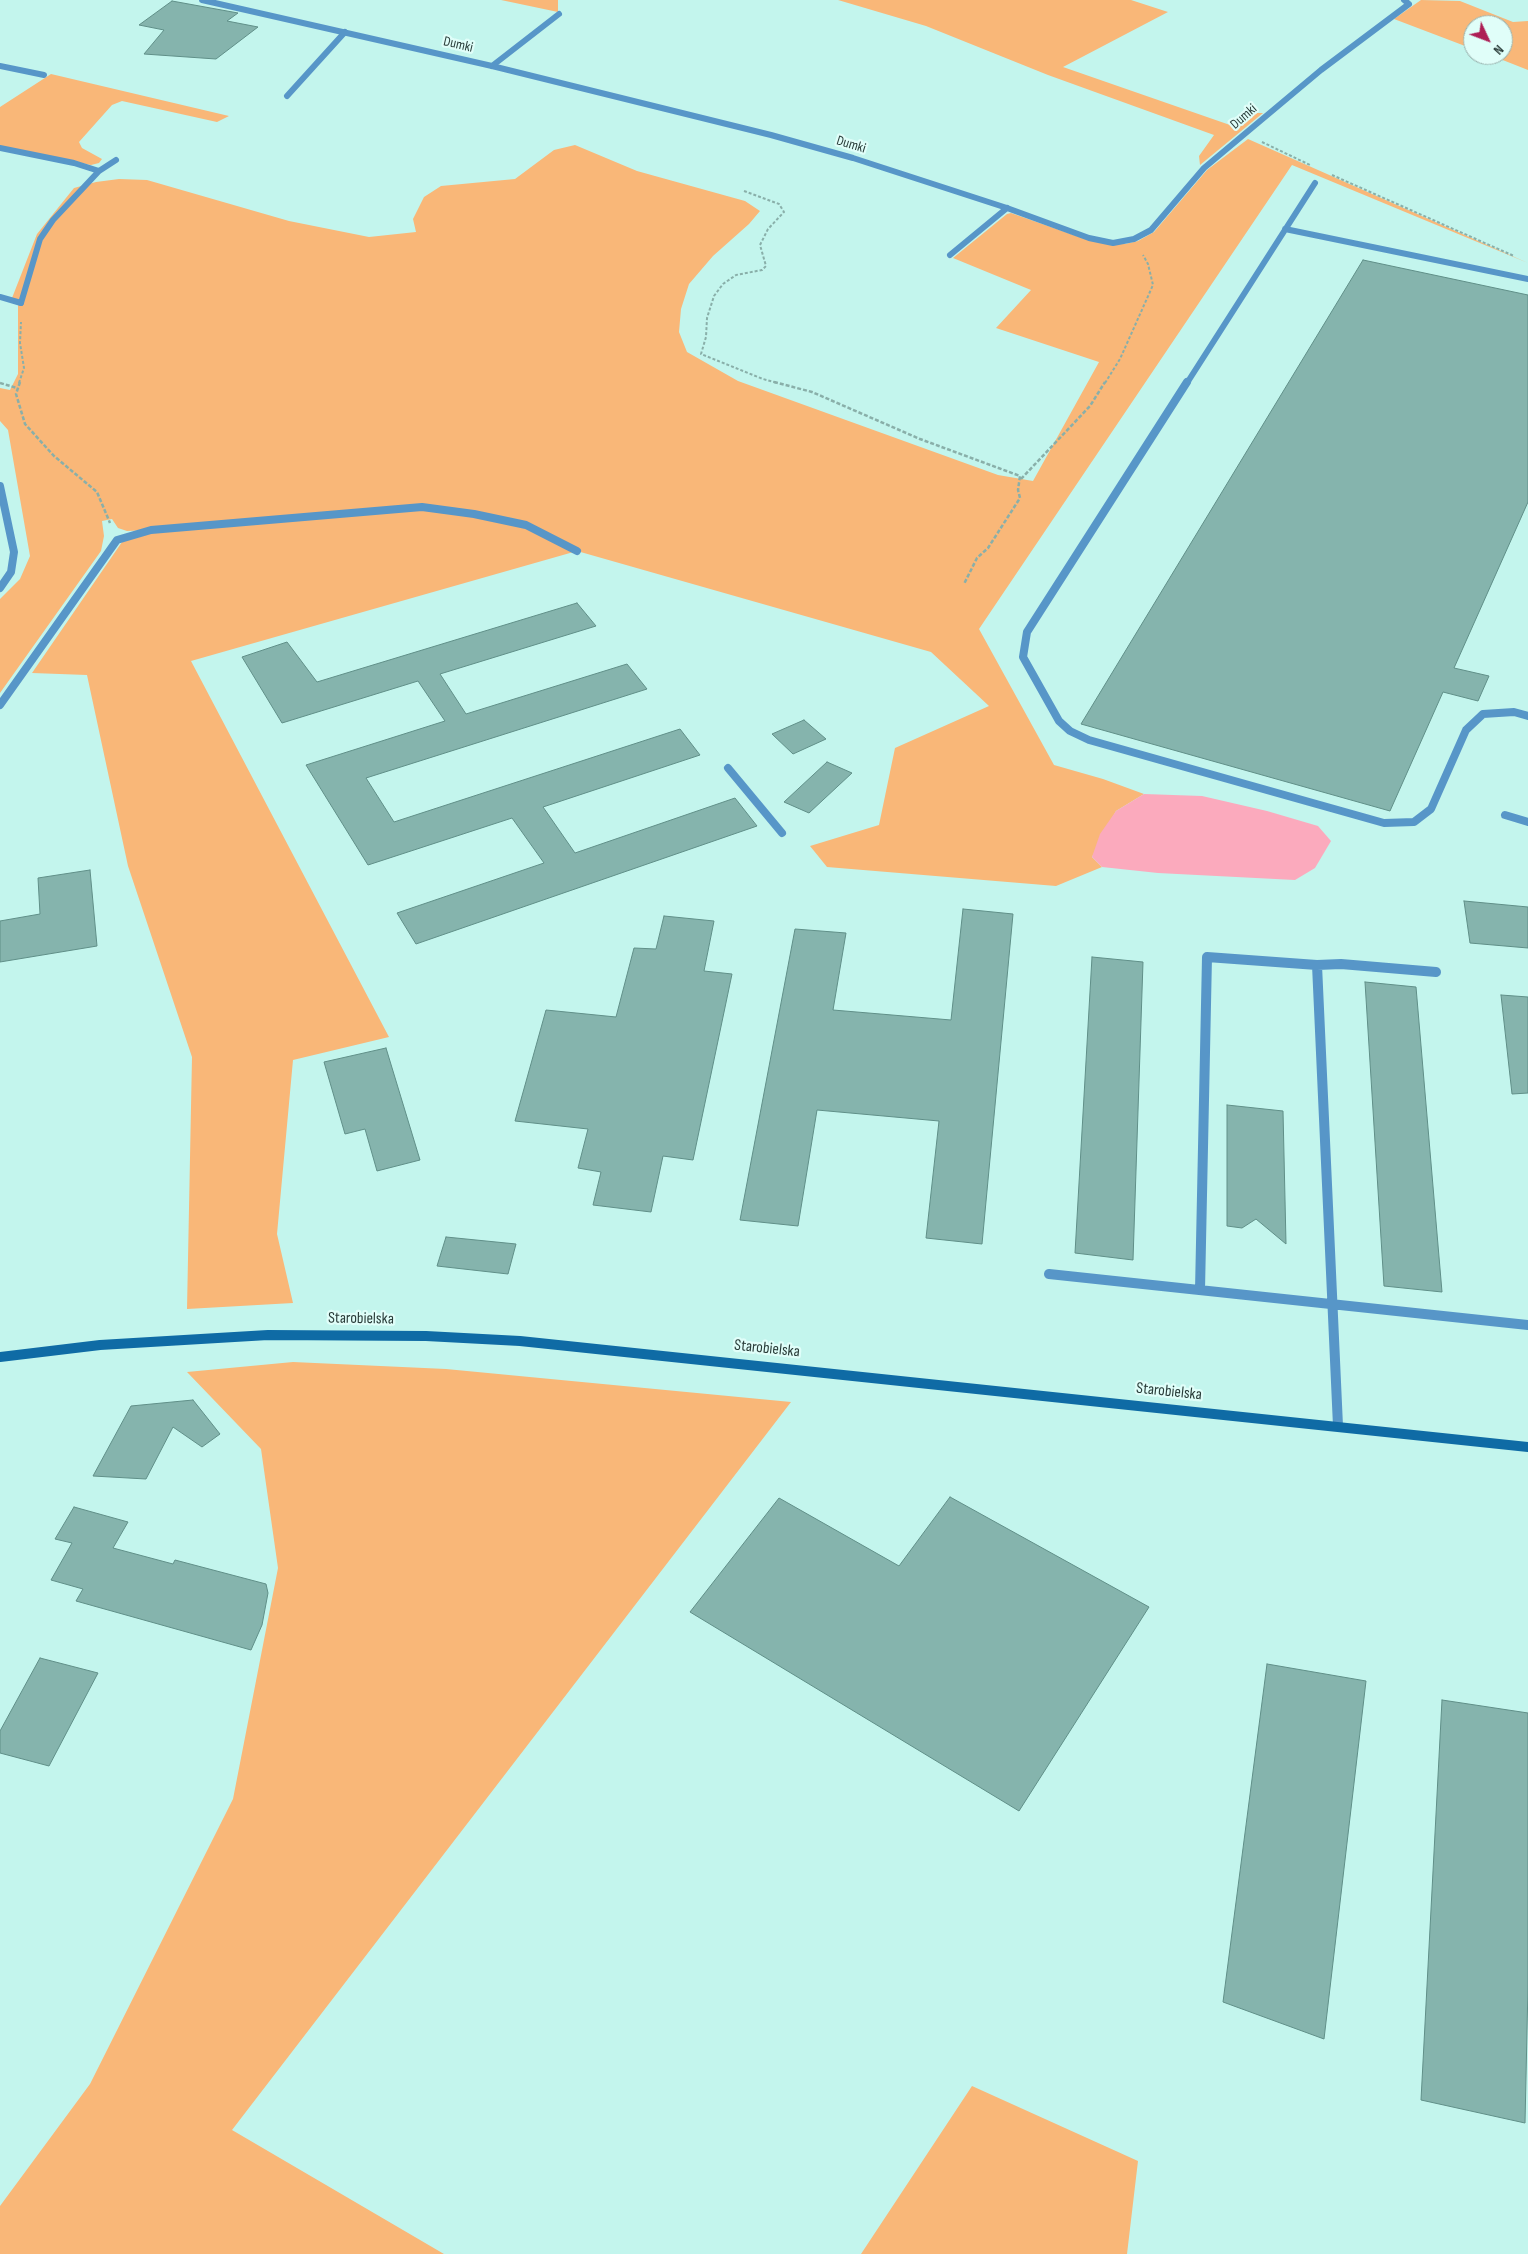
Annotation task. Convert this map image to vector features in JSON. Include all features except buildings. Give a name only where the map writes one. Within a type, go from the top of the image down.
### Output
[{"type":"street","name":"Dumki","points":[[202,0],[492,66],[810,145],[1007,208],[1101,241],[1113,242],[1134,239],[1151,230],[1204,168],[1407,2]]},
{"type":"street","points":[[492,66],[559,14]]},
{"type":"street","points":[[287,96],[345,32]]},
{"type":"street","points":[[0,66],[44,76]]},
{"type":"street","points":[[0,148],[74,163],[99,171]]},
{"type":"street","points":[[0,296],[21,303],[40,238],[53,220],[99,171],[116,160]]},
{"type":"street","points":[[1315,183],[1027,632],[1023,656],[1059,721],[1070,731],[1089,740],[1384,823],[1414,822],[1431,809],[1466,730],[1483,714],[1514,712],[1528,716]]},
{"type":"street","points":[[950,255],[1007,208]]},
{"type":"street","points":[[1286,229],[1528,280]]},
{"type":"street","points":[[0,486],[14,552],[11,572],[0,588]]},
{"type":"street","points":[[0,705],[118,540],[151,530],[422,507],[474,514],[526,525],[577,551]]},
{"type":"street","points":[[728,768],[782,833]]},
{"type":"street","points":[[1505,815],[1528,822]]},
{"type":"street","points":[[1200,1290],[1207,957],[1317,965],[1340,964],[1436,972]]},
{"type":"street","points":[[1317,965],[1338,1426]]},
{"type":"street","points":[[1049,1274],[1528,1325]]},
{"type":"street","name":"Starobielska","points":[[0,1357],[100,1345],[205,1338],[349,1335],[464,1338],[580,1346],[1528,1447]]},
{"type":"path","points":[[1244,134],[1312,166]]},
{"type":"path","points":[[1330,174],[1519,258]]},
{"type":"path","points":[[744,191],[779,204],[784,212],[768,228],[760,245],[766,266],[762,270],[736,275],[723,284],[714,296],[707,318],[706,337],[701,354],[763,378],[812,392],[920,439],[1020,476],[1021,479]]},
{"type":"path","points":[[964,584],[977,558],[988,548],[1020,498],[1018,490],[1021,479],[1090,406],[1120,359],[1140,318],[1153,285],[1148,264],[1134,239]]},
{"type":"path","points":[[21,303],[20,343],[24,368],[16,394],[25,424],[54,456],[97,492],[118,540]]},
{"type":"path","points":[[0,383],[17,388]]},
{"type":"shaded area","points":[[501,0],[558,0],[558,12]]},
{"type":"shaded area","points":[[838,0],[1131,0],[1168,12],[1063,67],[1230,125],[1255,113],[1263,113],[1200,165],[1199,156],[1214,135],[1048,75],[926,26]]},
{"type":"shaded area","points":[[1421,0],[1460,1],[1495,15],[1463,15],[1463,45],[1394,19]]},
{"type":"shaded area","points":[[1528,21],[1528,70],[1513,64],[1513,22]]},
{"type":"shaded area","points":[[51,74],[229,116],[217,122],[122,101],[112,105],[79,142],[82,148],[102,159],[99,163],[91,165],[0,146],[0,107]]},
{"type":"shaded area","points":[[1248,139],[1528,263],[1292,165],[979,629],[1054,765],[1103,779],[1144,794],[1116,811],[1092,857],[1102,867],[1056,886],[827,867],[810,846],[879,825],[895,748],[989,706],[931,652],[577,551],[191,661],[389,1037],[293,1060],[277,1234],[293,1303],[187,1309],[192,1057],[128,866],[87,675],[32,673],[122,542],[149,530],[127,531],[118,528],[112,519],[102,521],[104,536],[101,551],[0,693],[0,599],[20,579],[30,556],[8,430],[0,421],[0,388],[10,390],[18,374],[18,305],[12,298],[37,234],[74,188],[96,182],[119,179],[147,180],[289,221],[369,237],[416,232],[413,219],[424,197],[441,186],[515,179],[554,150],[575,145],[637,171],[745,201],[760,211],[749,224],[713,256],[689,284],[681,309],[679,332],[687,352],[738,381],[998,475],[1033,481],[1099,362],[996,328],[1031,290],[953,258],[1007,214],[1011,213],[1085,239],[1125,244],[1138,241],[1154,232],[1207,170]]},
{"type":"shaded area","points":[[1144,794],[1202,796],[1267,811],[1318,826],[1331,841],[1315,868],[1295,880],[1158,873],[1102,867],[1092,857],[1100,834],[1116,811]]},
{"type":"shaded area","points":[[293,1362],[446,1369],[791,1402],[232,2130],[444,2254],[0,2254],[0,2206],[90,2084],[233,1799],[278,1568],[261,1449],[187,1372]]},
{"type":"shaded area","points":[[972,2086],[1138,2161],[1127,2254],[861,2254]]}]
